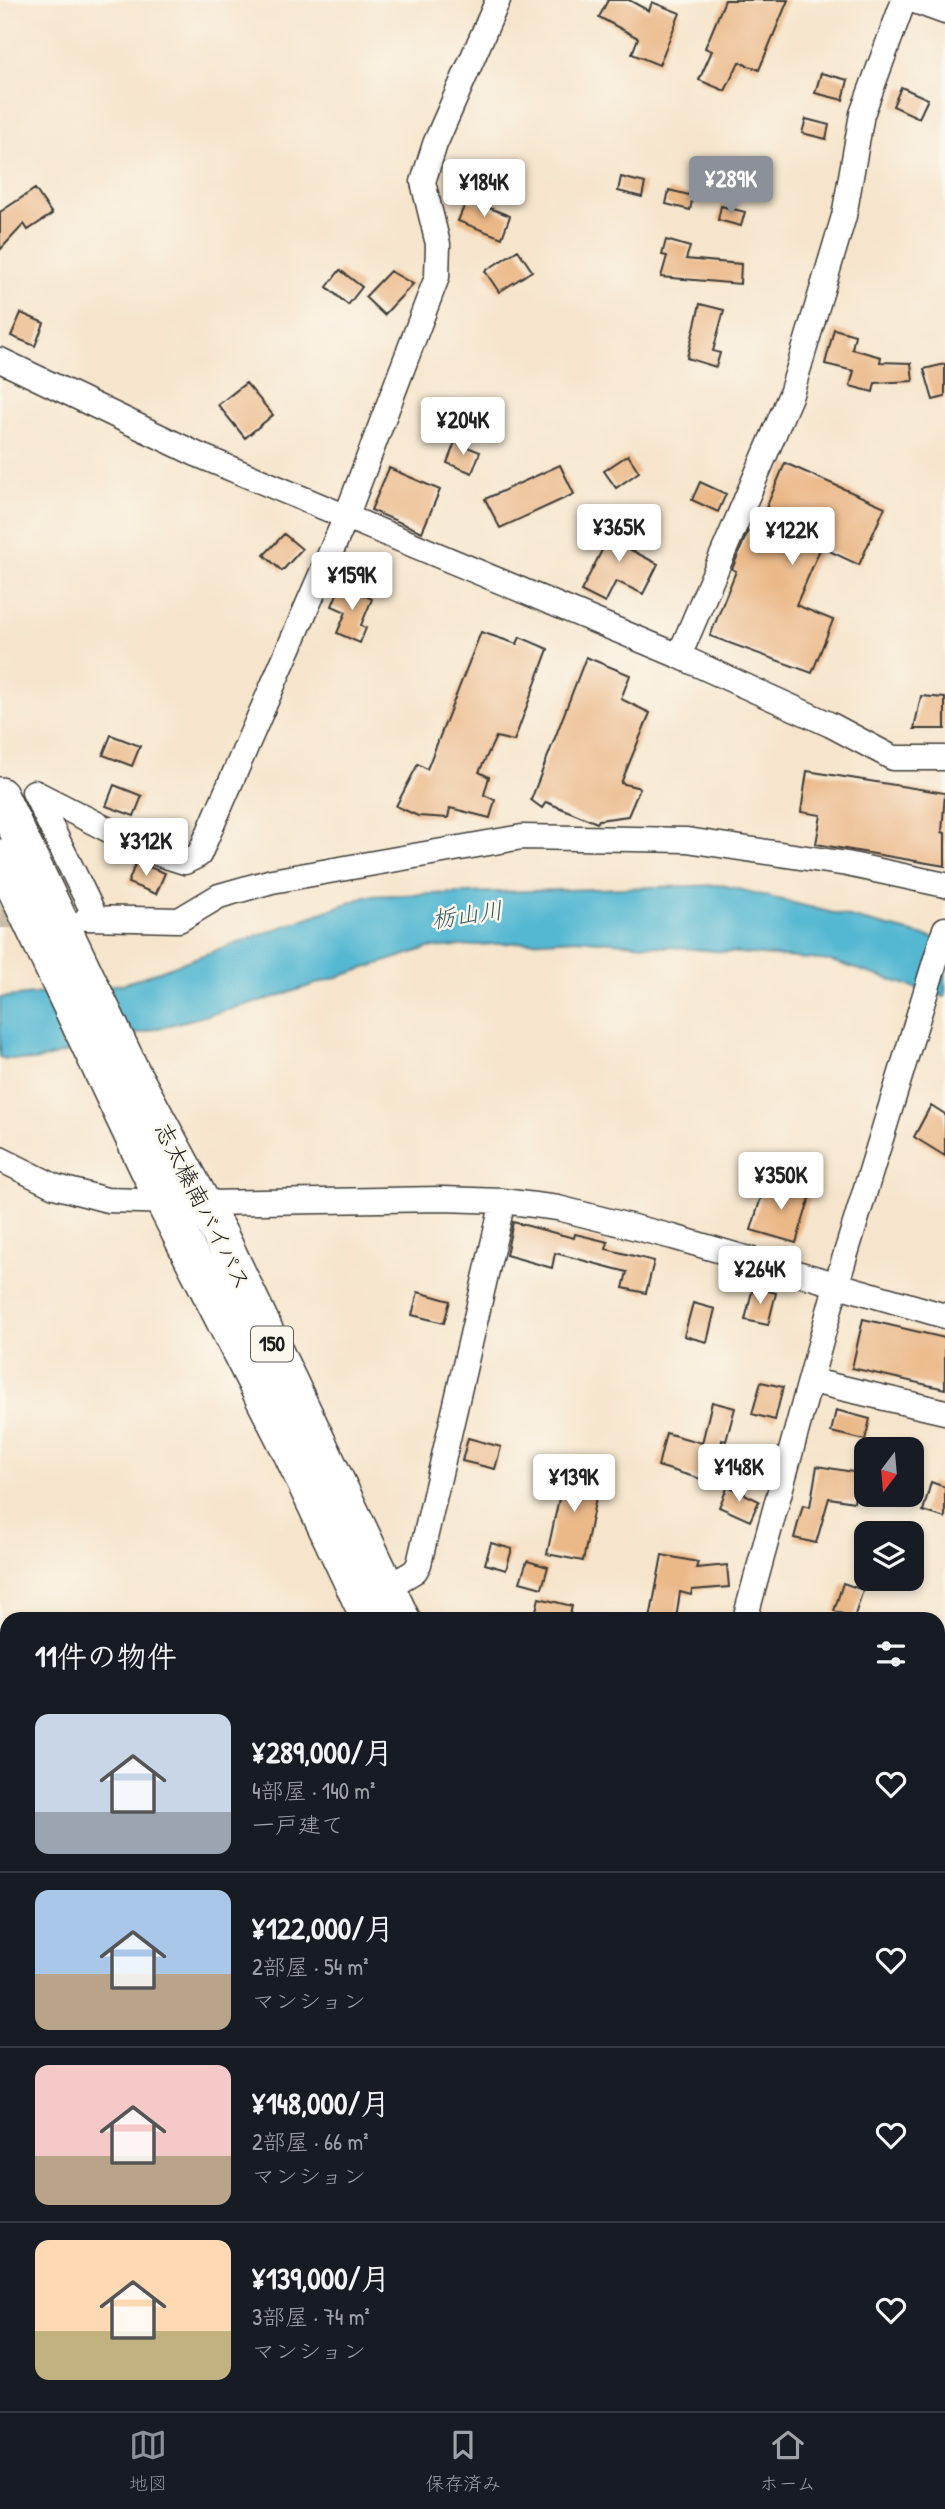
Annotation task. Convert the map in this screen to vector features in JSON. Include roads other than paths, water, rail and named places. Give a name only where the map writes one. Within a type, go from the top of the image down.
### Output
[{"type":"highway","name":"志太榛南バイパス","points":[[0,795],[69,972],[120,1078],[163,1201],[295,1462],[366,1612]]},
{"type":"highway","name":"志太榛南バイパス","points":[[0,857],[69,972]]},
{"type":"highway","name":"志太榛南バイパス","points":[[120,1078],[204,1203],[399,1612]]},
{"type":"street","points":[[498,0],[435,144],[423,182],[438,244],[437,276],[346,517],[199,855],[185,862],[150,851],[34,792],[92,918],[179,920],[219,897],[272,881],[523,837],[687,839],[847,864],[945,884]]},
{"type":"street","points":[[679,656],[791,394],[844,216],[862,114],[904,0]]},
{"type":"street","points":[[912,0],[945,12]]},
{"type":"street","points":[[0,360],[196,454],[679,656],[831,725],[893,758],[945,758]]},
{"type":"street","points":[[747,1612],[836,1286],[945,929]]},
{"type":"street","points":[[0,1159],[54,1186],[107,1200],[204,1203],[431,1199],[503,1201],[558,1208],[660,1234],[945,1316]]},
{"type":"street","points":[[388,1587],[415,1572],[419,1564],[503,1201]]},
{"type":"street","points":[[812,1381],[945,1412]]},
{"type":"water","name":"栃山川","points":[[722,885],[945,941],[945,997],[831,961],[577,939],[428,948],[272,998],[34,1061],[0,1058],[0,998],[123,984],[368,896]]},
{"type":"tunnel","points":[[0,916],[41,917]]}]
